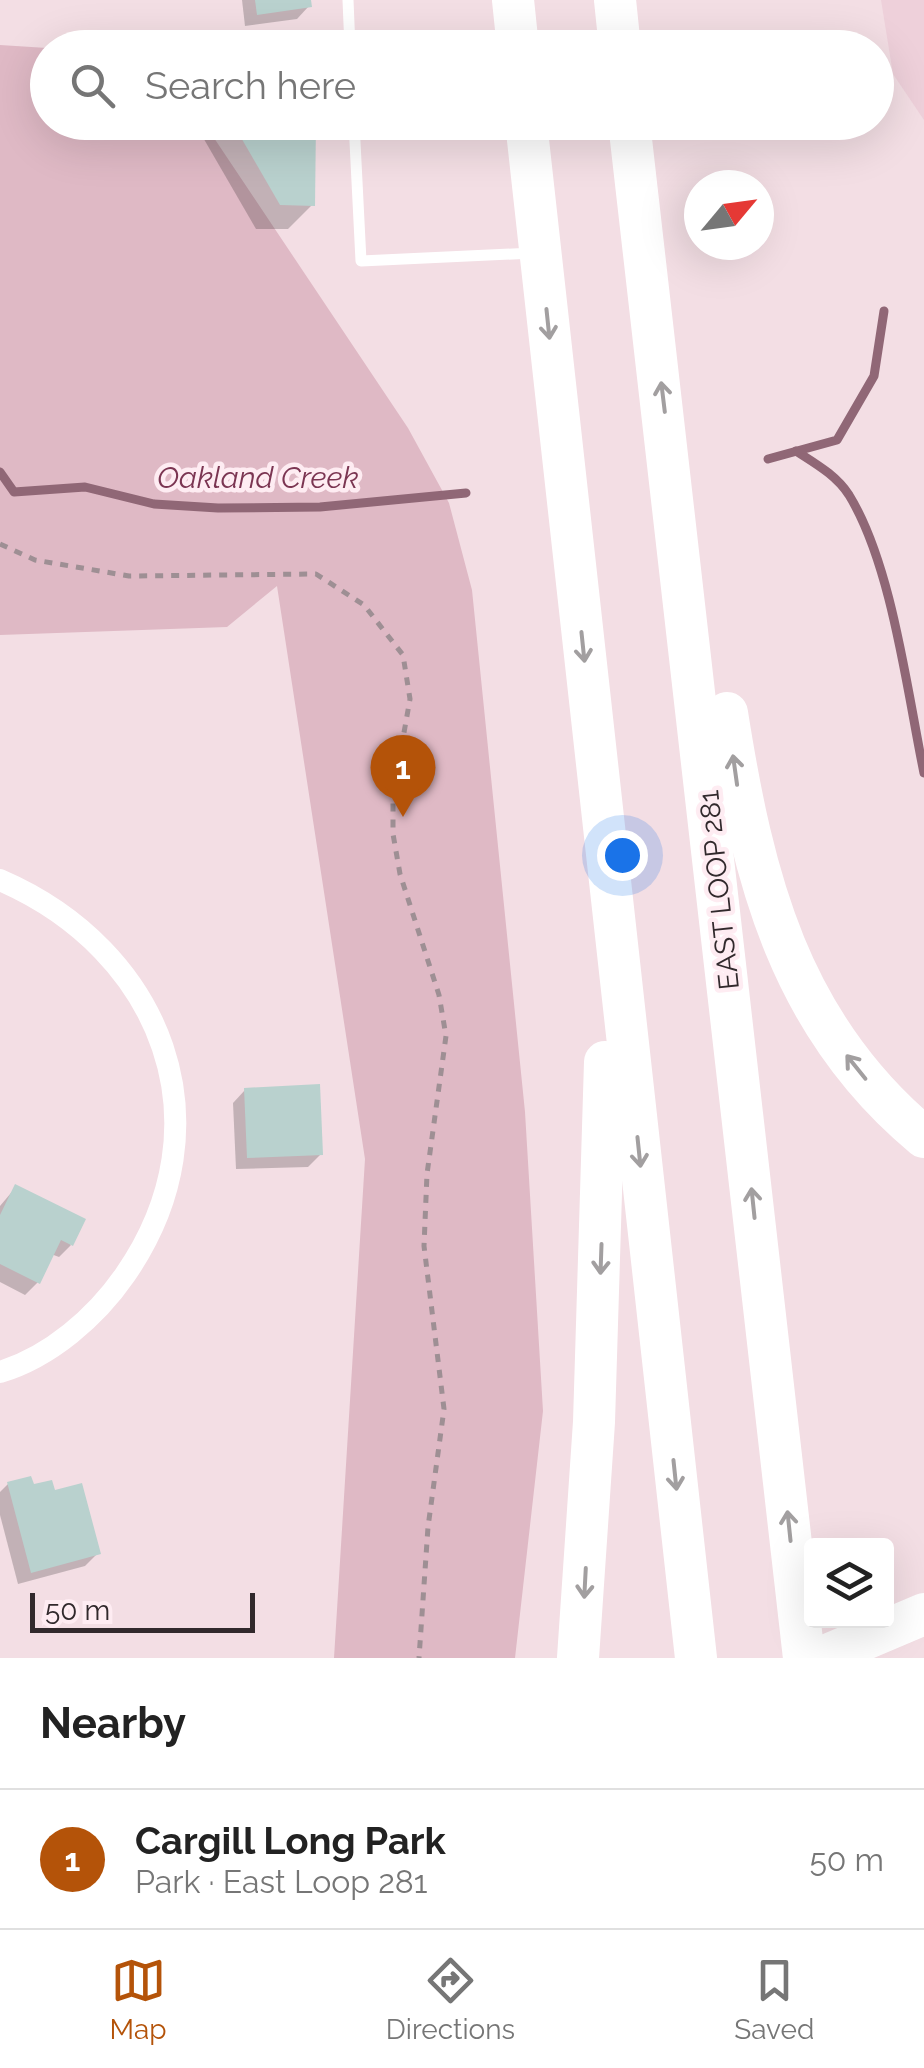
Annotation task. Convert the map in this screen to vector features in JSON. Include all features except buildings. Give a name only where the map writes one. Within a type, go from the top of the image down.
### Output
[{"type":"highway","points":[[513,0],[516,30]]},
{"type":"highway","points":[[615,0],[618,30]]},
{"type":"highway","points":[[528,140],[696,1658]]},
{"type":"highway","name":"EAST LOOP 281","points":[[632,140],[804,1658]]},
{"type":"highway","points":[[674,494],[728,715],[746,833],[779,934],[809,998],[835,1039],[892,1108],[924,1137]]},
{"type":"highway","points":[[578,1658],[605,1164],[604,846]]},
{"type":"highway","points":[[820,1658],[924,1614]]},
{"type":"street","points":[[0,880],[62,912],[114,961],[138,994],[168,1060],[177,1130],[165,1198],[153,1230],[114,1290],[64,1338],[0,1372]]},
{"type":"lane","points":[[348,0],[349,30]]},
{"type":"lane","points":[[355,140],[361,261],[540,252]]},
{"type":"path","points":[[0,544],[36,560],[128,576],[316,574],[364,605],[402,654],[410,699],[393,794],[393,834],[400,874],[439,994],[446,1036],[427,1174],[424,1246],[444,1409],[428,1527],[419,1658]]},
{"type":"shaded area","points":[[881,0],[924,0],[924,120],[894,75],[894,30],[886,30]]},
{"type":"shaded area","points":[[0,45],[30,47],[30,140],[215,140],[408,428],[449,503],[472,590],[525,1112],[543,1411],[515,1658],[334,1658],[365,1159],[277,586],[227,627],[0,635]]},
{"type":"waterway","name":"Oakland Creek","points":[[768,459],[837,440],[874,376],[884,311]]},
{"type":"waterway","points":[[796,451],[838,482],[864,524],[887,592],[924,773]]},
{"type":"waterway","name":"Oakland Creek","points":[[0,472],[14,492],[85,487],[154,504],[218,508],[320,507],[466,493]]},
{"type":"place","name":"Cargill Long Park","points":[[403,817]]}]
